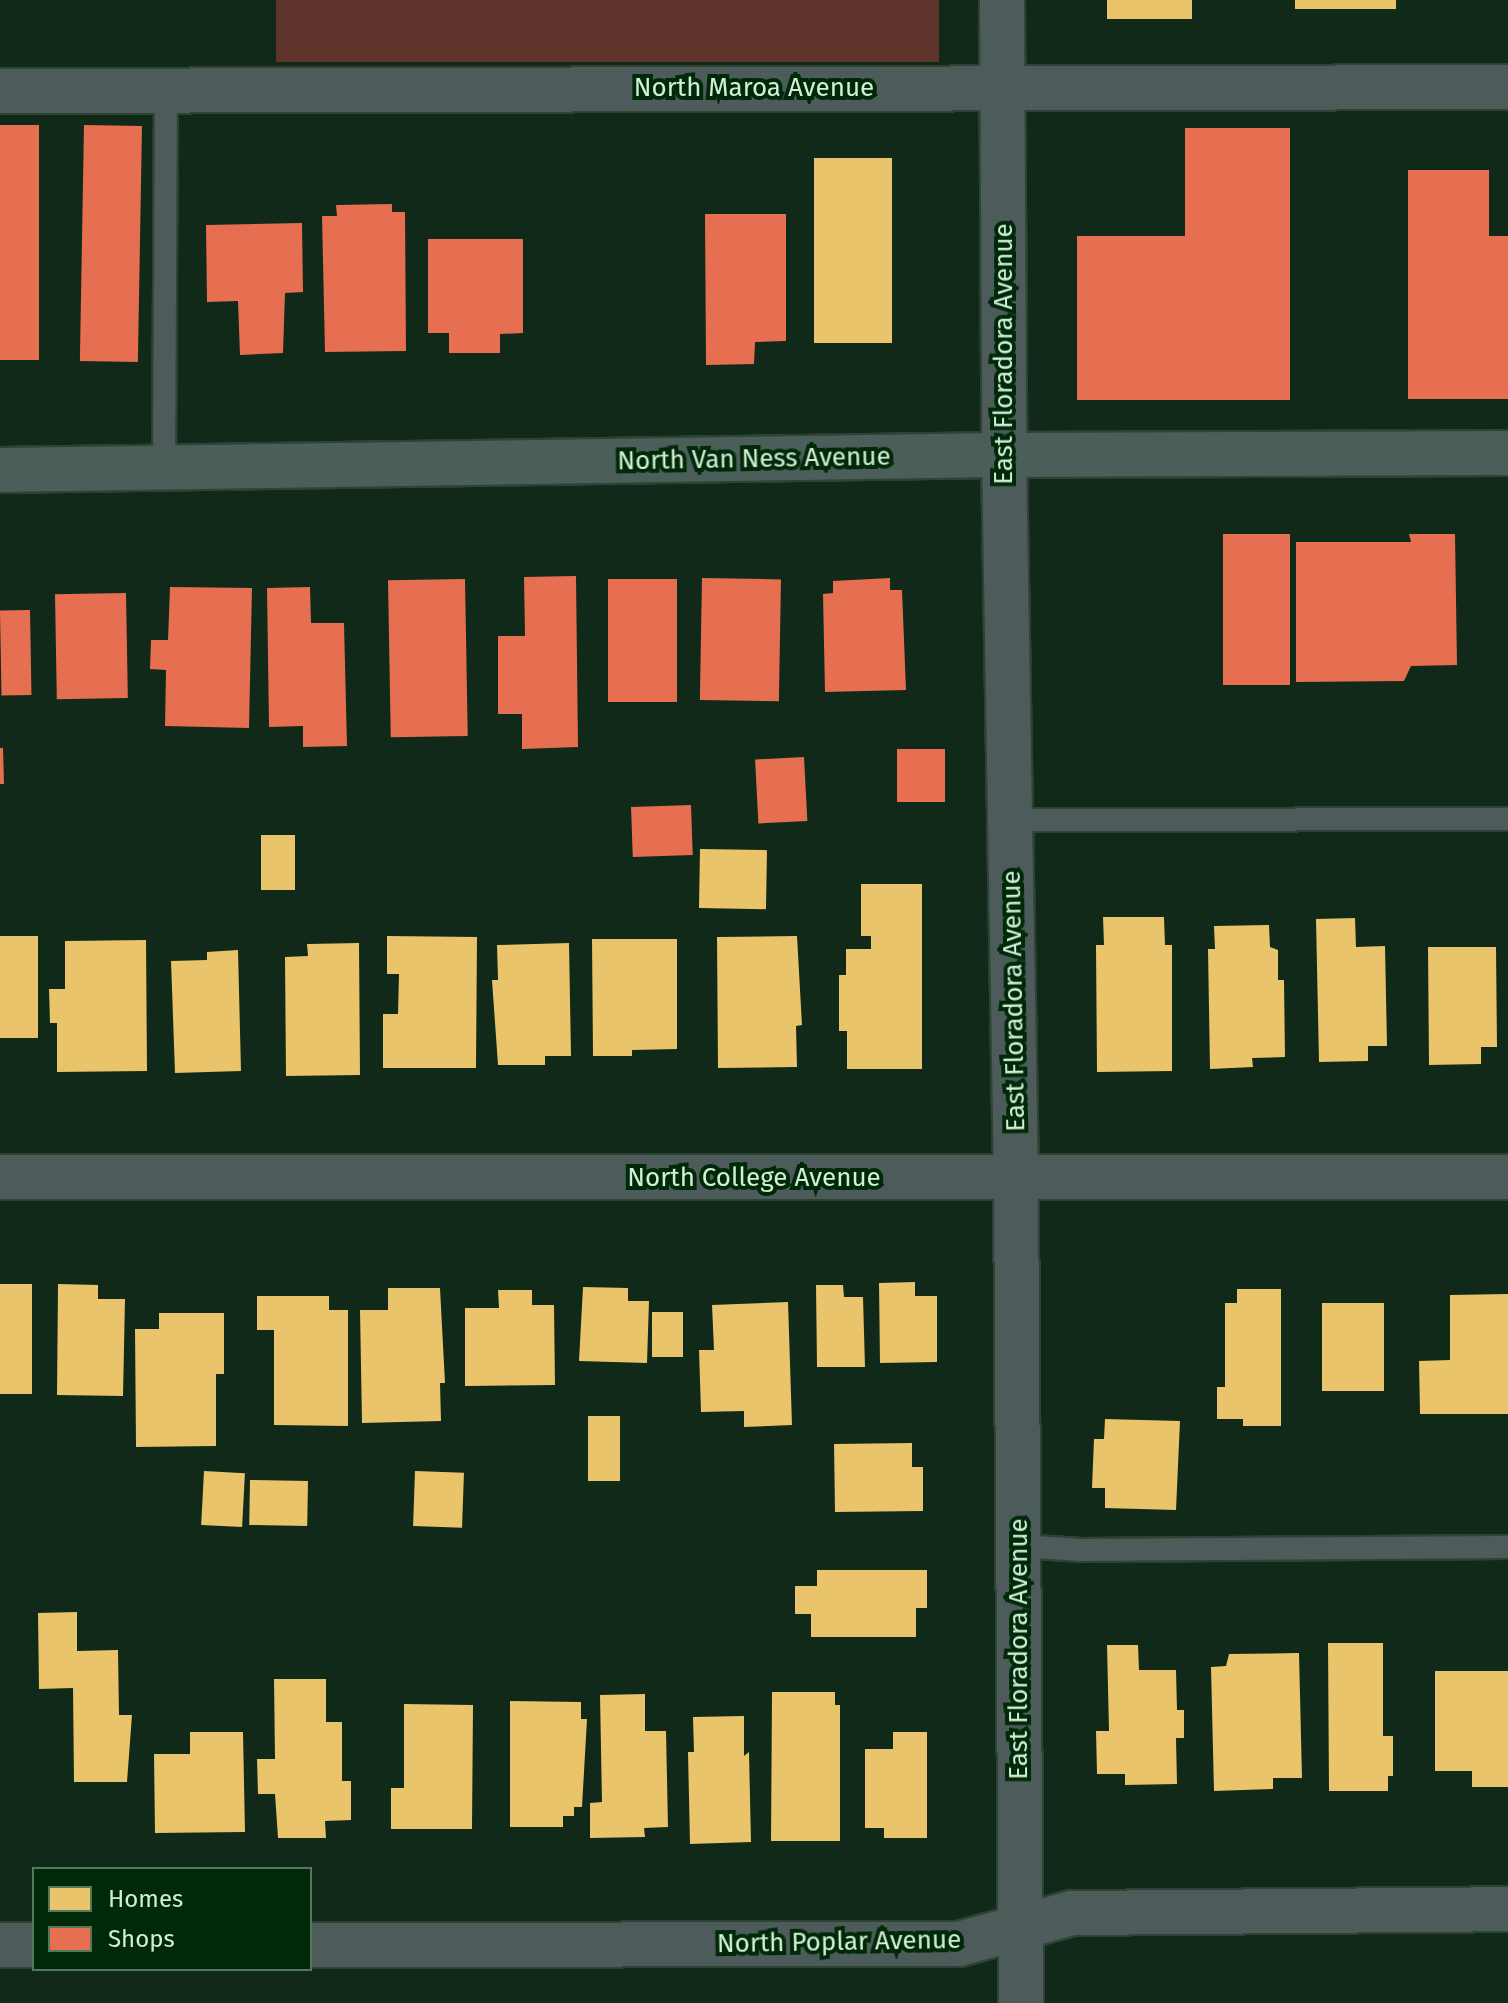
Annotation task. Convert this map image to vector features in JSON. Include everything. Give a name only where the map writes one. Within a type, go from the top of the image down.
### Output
[{"type":"main road","name":"North Van Ness Avenue","points":[[0,470],[1004,455],[1508,453]]},
{"type":"street","name":"East Floradora Avenue","points":[[1002,0],[1004,455],[1016,1178],[1021,2003]]},
{"type":"street","name":"North Maroa Avenue","points":[[0,91],[1508,87]]},
{"type":"street","name":"North College Avenue","points":[[0,1177],[1508,1177]]},
{"type":"street","name":"North Poplar Avenue","points":[[312,1945],[959,1944],[1072,1913],[1508,1909]]},
{"type":"street","points":[[0,1945],[32,1945]]},
{"type":"lane","points":[[164,467],[166,90]]},
{"type":"lane","points":[[1011,820],[1508,819]]},
{"type":"lane","points":[[1019,1546],[1082,1550],[1508,1547]]},
{"type":"shaded area","points":[[276,0],[939,0],[939,62],[276,62]]},
{"type":"building: Homes","points":[[1107,0],[1192,0],[1192,19],[1107,19]]},
{"type":"building: Homes","points":[[1295,0],[1396,0],[1396,9],[1295,9]]},
{"type":"building: Homes","points":[[814,158],[892,158],[892,343],[814,343]]},
{"type":"building: Homes","points":[[261,835],[295,835],[295,890],[261,890]]},
{"type":"building: Homes","points":[[700,849],[767,850],[766,909],[699,908]]},
{"type":"building: Homes","points":[[861,884],[922,884],[922,1069],[847,1069],[847,1031],[839,1031],[839,975],[846,975],[846,949],[871,949],[871,936],[861,936]]},
{"type":"building: Homes","points":[[1103,917],[1164,917],[1165,945],[1172,945],[1172,1071],[1097,1072],[1096,945],[1104,945]]},
{"type":"building: Homes","points":[[1355,918],[1356,947],[1385,946],[1387,1046],[1368,1046],[1368,1061],[1319,1062],[1316,919]]},
{"type":"building: Homes","points":[[1269,925],[1270,947],[1278,950],[1278,980],[1284,980],[1285,1057],[1252,1058],[1253,1067],[1210,1069],[1208,949],[1215,949],[1214,926]]},
{"type":"building: Homes","points":[[0,936],[38,936],[38,1038],[0,1038]]},
{"type":"building: Homes","points":[[387,936],[477,937],[476,1068],[383,1068],[383,1014],[398,1014],[399,974],[387,974]]},
{"type":"building: Homes","points":[[797,936],[802,1025],[796,1026],[797,1067],[718,1068],[717,937]]},
{"type":"building: Homes","points":[[592,939],[677,939],[677,1049],[632,1050],[632,1056],[593,1056]]},
{"type":"building: Homes","points":[[146,940],[147,1071],[57,1072],[57,1023],[50,1023],[49,989],[65,989],[65,941]]},
{"type":"building: Homes","points":[[359,943],[360,1075],[286,1076],[285,957],[308,956],[307,944]]},
{"type":"building: Homes","points":[[569,943],[571,1056],[545,1056],[545,1065],[498,1065],[492,980],[498,980],[497,945]]},
{"type":"building: Homes","points":[[1428,947],[1496,947],[1497,1047],[1481,1047],[1481,1064],[1429,1065]]},
{"type":"building: Homes","points":[[238,950],[241,1071],[175,1073],[171,961],[207,960],[207,952]]},
{"type":"building: Homes","points":[[915,1282],[915,1296],[937,1296],[937,1362],[880,1363],[879,1283]]},
{"type":"building: Homes","points":[[0,1284],[32,1284],[32,1394],[0,1394]]},
{"type":"building: Homes","points":[[58,1284],[98,1285],[98,1299],[125,1299],[123,1396],[57,1395]]},
{"type":"building: Homes","points":[[816,1285],[843,1285],[844,1297],[863,1297],[865,1367],[817,1367]]},
{"type":"building: Homes","points":[[583,1287],[628,1288],[628,1301],[649,1301],[647,1363],[579,1361]]},
{"type":"building: Homes","points":[[388,1288],[440,1288],[445,1383],[440,1383],[441,1421],[362,1423],[360,1310],[388,1310]]},
{"type":"building: Homes","points":[[1237,1289],[1281,1289],[1281,1426],[1243,1426],[1243,1419],[1217,1419],[1217,1387],[1225,1387],[1225,1303],[1237,1303]]},
{"type":"building: Homes","points":[[498,1290],[532,1290],[532,1305],[554,1305],[555,1385],[465,1386],[465,1308],[499,1308]]},
{"type":"building: Homes","points":[[1508,1294],[1508,1414],[1420,1414],[1419,1361],[1450,1360],[1450,1295]]},
{"type":"building: Homes","points":[[257,1296],[329,1296],[329,1310],[348,1310],[348,1426],[274,1425],[274,1330],[257,1330]]},
{"type":"building: Homes","points":[[788,1302],[792,1425],[744,1427],[744,1411],[701,1412],[699,1350],[714,1350],[712,1305]]},
{"type":"building: Homes","points":[[1322,1303],[1384,1303],[1384,1391],[1322,1391]]},
{"type":"building: Homes","points":[[652,1312],[683,1312],[683,1357],[652,1357]]},
{"type":"building: Homes","points":[[159,1313],[224,1313],[224,1374],[216,1374],[216,1446],[136,1447],[135,1329],[159,1329]]},
{"type":"building: Homes","points":[[588,1416],[620,1416],[620,1481],[588,1481]]},
{"type":"building: Homes","points":[[1105,1419],[1180,1421],[1176,1510],[1105,1508],[1105,1488],[1092,1488],[1094,1439],[1104,1439]]},
{"type":"building: Homes","points":[[912,1443],[912,1467],[923,1467],[923,1511],[835,1512],[834,1444]]},
{"type":"building: Homes","points":[[204,1471],[245,1473],[242,1527],[201,1525]]},
{"type":"building: Homes","points":[[415,1471],[464,1473],[462,1528],[413,1526]]},
{"type":"building: Homes","points":[[250,1480],[308,1481],[307,1526],[249,1525]]},
{"type":"building: Homes","points":[[817,1570],[927,1570],[927,1608],[916,1608],[916,1637],[811,1637],[811,1614],[795,1614],[795,1586],[817,1586]]},
{"type":"building: Homes","points":[[77,1612],[77,1651],[118,1650],[119,1715],[132,1715],[127,1782],[74,1782],[73,1688],[39,1689],[38,1613]]},
{"type":"building: Homes","points":[[1328,1643],[1383,1643],[1383,1736],[1393,1736],[1393,1776],[1388,1776],[1388,1791],[1329,1791]]},
{"type":"building: Homes","points":[[1107,1645],[1138,1645],[1139,1670],[1176,1670],[1177,1710],[1184,1710],[1184,1738],[1176,1738],[1177,1784],[1125,1785],[1125,1774],[1097,1774],[1096,1731],[1109,1731]]},
{"type":"building: Homes","points":[[1299,1653],[1302,1778],[1273,1778],[1273,1789],[1214,1791],[1211,1667],[1226,1666],[1229,1654]]},
{"type":"building: Homes","points":[[1435,1671],[1508,1671],[1508,1787],[1472,1787],[1472,1771],[1435,1771]]},
{"type":"building: Homes","points":[[274,1679],[326,1679],[326,1722],[342,1722],[342,1781],[351,1781],[351,1820],[325,1821],[326,1838],[278,1838],[275,1794],[258,1794],[257,1759],[275,1759]]},
{"type":"building: Homes","points":[[772,1692],[835,1692],[835,1705],[840,1705],[840,1841],[771,1841]]},
{"type":"building: Homes","points":[[645,1694],[645,1731],[666,1731],[668,1827],[644,1828],[645,1837],[590,1838],[590,1803],[602,1802],[600,1695]]},
{"type":"building: Homes","points":[[510,1701],[581,1702],[581,1719],[587,1719],[582,1807],[574,1807],[574,1816],[563,1816],[563,1827],[510,1827]]},
{"type":"building: Homes","points":[[404,1704],[473,1705],[472,1829],[391,1829],[391,1788],[404,1788]]},
{"type":"building: Homes","points":[[744,1716],[744,1756],[749,1752],[751,1842],[690,1844],[688,1752],[694,1752],[693,1717]]},
{"type":"building: Homes","points":[[190,1732],[243,1732],[245,1832],[155,1833],[154,1754],[190,1754]]},
{"type":"building: Homes","points":[[893,1732],[927,1732],[927,1838],[884,1838],[884,1828],[865,1828],[865,1749],[893,1749]]},
{"type":"building: Shops","points":[[0,125],[39,125],[39,360],[0,360]]},
{"type":"building: Shops","points":[[84,125],[142,126],[138,362],[80,361]]},
{"type":"building: Shops","points":[[1185,128],[1290,128],[1290,400],[1077,400],[1077,236],[1185,236]]},
{"type":"building: Shops","points":[[1408,170],[1489,170],[1489,236],[1508,236],[1508,399],[1408,399]]},
{"type":"building: Shops","points":[[392,204],[392,212],[405,212],[406,351],[325,352],[322,216],[337,216],[336,205]]},
{"type":"building: Shops","points":[[705,214],[786,214],[786,341],[755,342],[754,364],[706,365]]},
{"type":"building: Shops","points":[[302,223],[303,292],[285,293],[283,353],[240,355],[238,301],[207,302],[206,225]]},
{"type":"building: Shops","points":[[428,239],[523,239],[523,333],[500,334],[500,353],[449,353],[449,333],[428,333]]},
{"type":"building: Shops","points":[[1223,534],[1290,534],[1290,685],[1223,685]]},
{"type":"building: Shops","points":[[1409,534],[1455,534],[1457,665],[1411,666],[1404,681],[1296,682],[1296,542],[1411,542]]},
{"type":"building: Shops","points":[[576,576],[578,747],[522,749],[522,714],[498,714],[498,636],[525,636],[524,577]]},
{"type":"building: Shops","points":[[702,578],[781,579],[779,701],[700,700]]},
{"type":"building: Shops","points":[[890,578],[890,590],[902,590],[906,690],[825,692],[823,594],[833,593],[833,581]]},
{"type":"building: Shops","points":[[465,579],[468,736],[391,737],[388,580]]},
{"type":"building: Shops","points":[[608,579],[677,579],[677,702],[608,702]]},
{"type":"building: Shops","points":[[170,587],[252,588],[249,728],[165,726],[166,670],[150,669],[151,640],[168,640]]},
{"type":"building: Shops","points":[[310,587],[311,623],[344,623],[347,746],[303,747],[303,726],[269,727],[267,588]]},
{"type":"building: Shops","points":[[126,593],[128,698],[57,699],[55,594]]},
{"type":"building: Shops","points":[[30,610],[31,695],[1,696],[0,611]]},
{"type":"building: Shops","points":[[0,748],[3,748],[4,784],[0,784]]},
{"type":"building: Shops","points":[[897,749],[945,749],[945,802],[897,802]]},
{"type":"building: Shops","points":[[804,757],[807,821],[758,823],[755,760]]},
{"type":"building: Shops","points":[[691,805],[693,855],[633,857],[631,807]]}]
